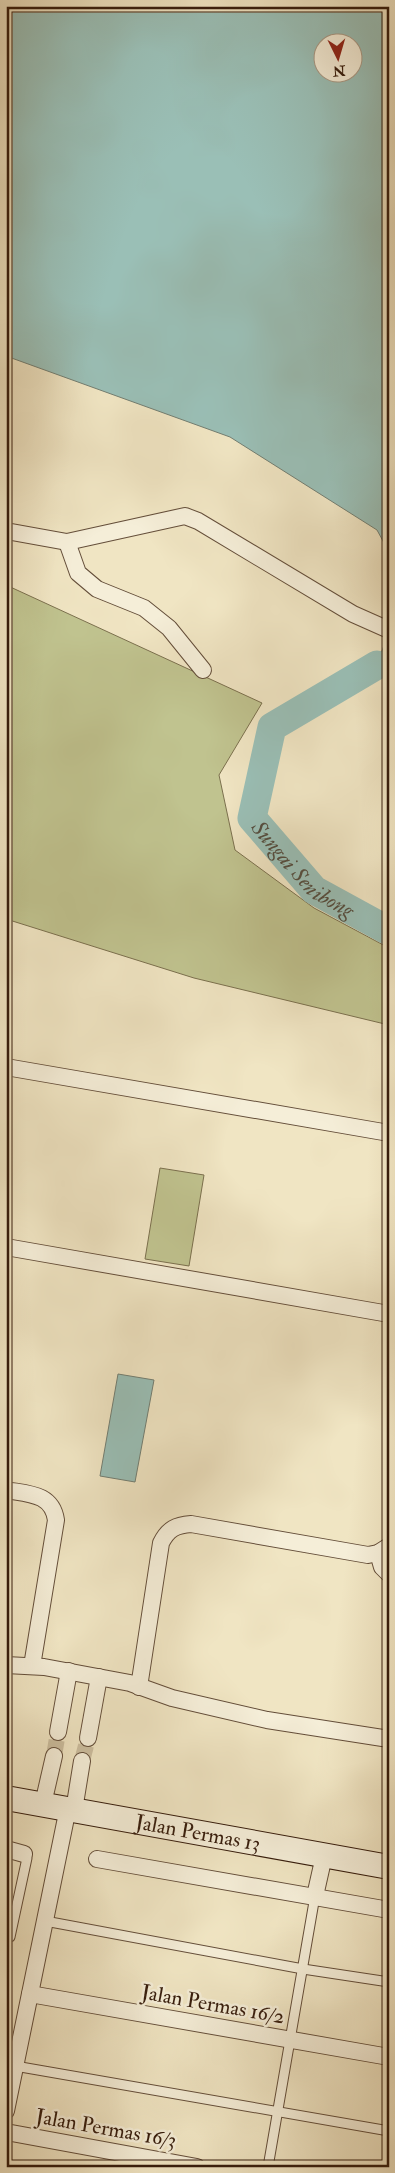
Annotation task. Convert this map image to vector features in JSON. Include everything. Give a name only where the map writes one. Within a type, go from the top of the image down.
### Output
[{"type":"main road","name":"Jalan Permas 13","points":[[6,1798],[389,1867]]},
{"type":"street","points":[[6,531],[67,542],[185,516],[198,521],[353,614],[389,630]]},
{"type":"street","points":[[67,542],[78,572],[97,589],[144,608],[169,628],[203,670]]},
{"type":"street","points":[[6,1067],[389,1133]]},
{"type":"street","points":[[6,1247],[389,1314]]},
{"type":"street","points":[[6,1490],[44,1498],[53,1507],[56,1520],[32,1666]]},
{"type":"street","points":[[139,1687],[161,1543],[172,1528],[191,1524],[368,1555],[383,1550],[382,1567],[389,1574]]},
{"type":"street","points":[[6,1665],[69,1671],[130,1683],[172,1698],[267,1720],[389,1739]]},
{"type":"street","points":[[58,1732],[69,1671]]},
{"type":"street","points":[[88,1738],[98,1677]]},
{"type":"street","points":[[43,1804],[54,1756]]},
{"type":"street","points":[[6,2111],[45,1922],[82,1761]]},
{"type":"street","points":[[6,1849],[24,1854]]},
{"type":"street","points":[[315,1896],[324,1856]]},
{"type":"street","points":[[97,1859],[389,1910]]},
{"type":"street","name":"Jalan Permas 16/2","points":[[30,1994],[389,2057]]},
{"type":"street","name":"Jalan Permas 16/3","points":[[6,2132],[198,2167]]},
{"type":"lane","points":[[6,1938],[10,1937],[27,1858],[24,1854]]},
{"type":"lane","points":[[268,2167],[315,1896]]},
{"type":"lane","points":[[45,1922],[303,1969],[389,1982]]},
{"type":"lane","points":[[15,2066],[389,2131]]},
{"type":"green space","points":[[6,585],[262,703],[219,775],[235,850],[314,908],[389,948],[389,1025],[194,978],[6,919]]},
{"type":"green space","points":[[160,1168],[204,1175],[189,1266],[145,1259]]},
{"type":"water","points":[[6,6],[389,6],[389,552],[377,530],[230,437],[6,356]]},
{"type":"water","points":[[389,631],[389,676],[377,665]]},
{"type":"water","points":[[118,1374],[154,1380],[135,1482],[100,1476]]},
{"type":"waterway","name":"Sungai Senibong","points":[[377,665],[272,727],[252,818],[314,890],[389,931]]},
{"type":"tunnel","points":[[54,1756],[58,1732]]},
{"type":"tunnel","points":[[82,1761],[88,1738]]}]
